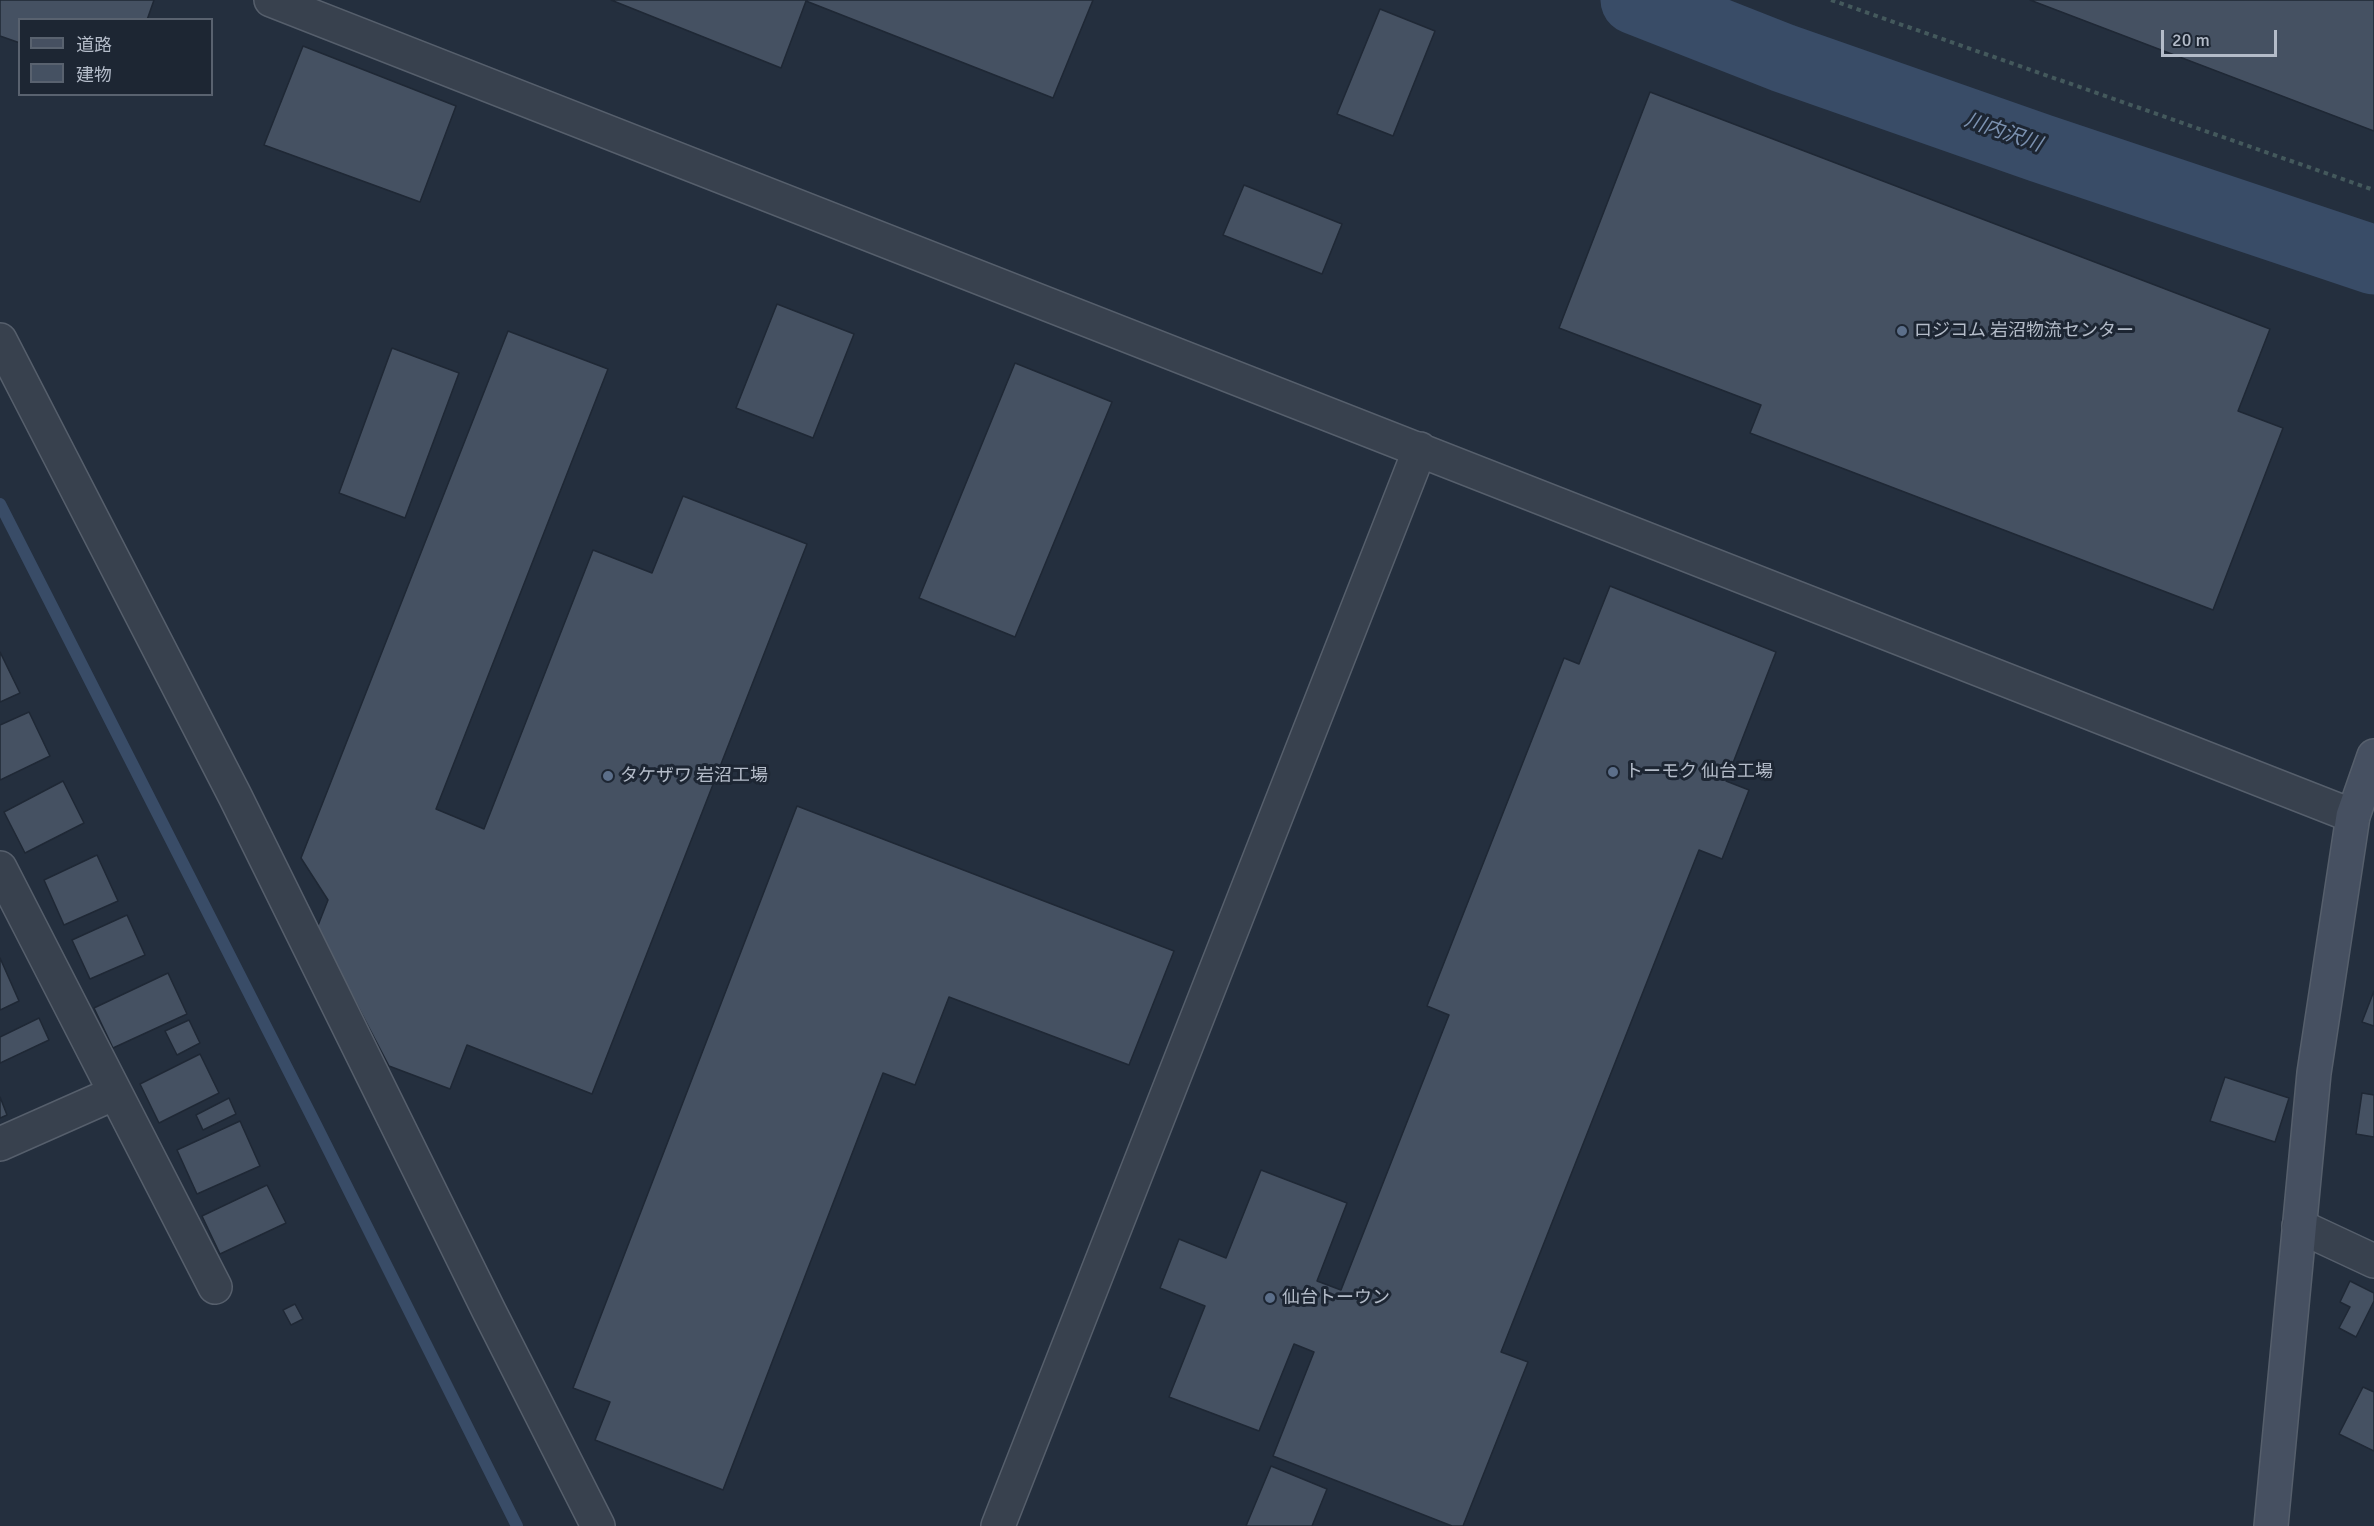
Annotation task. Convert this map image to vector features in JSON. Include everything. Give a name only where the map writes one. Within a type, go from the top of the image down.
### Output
[{"type":"street","points":[[271,0],[2353,816]]},
{"type":"street","points":[[0,340],[229,786],[598,1526]]},
{"type":"street","points":[[998,1526],[1420,450]]},
{"type":"street","points":[[2271,1526],[2314,1073],[2353,816],[2374,756]]},
{"type":"street","points":[[0,868],[215,1287]]},
{"type":"street","points":[[0,1144],[116,1093]]},
{"type":"street","points":[[2300,1226],[2374,1261]]},
{"type":"path","points":[[1832,0],[2374,190]]},
{"type":"building","points":[[0,0],[154,0],[148,18],[18,18],[18,42],[0,36]]},
{"type":"building","points":[[611,0],[1093,0],[1053,98],[806,1],[781,68]]},
{"type":"building","points":[[2030,0],[2374,0],[2374,131]]},
{"type":"building","points":[[1380,9],[1435,31],[1393,136],[1337,114]]},
{"type":"building","points":[[303,46],[456,106],[420,202],[264,145]]},
{"type":"building","points":[[1650,92],[2270,329],[2238,411],[2283,428],[2213,610],[1750,433],[1761,405],[1559,328]]},
{"type":"building","points":[[1244,185],[1342,224],[1322,274],[1223,235]]},
{"type":"building","points":[[777,304],[854,334],[813,438],[736,408]]},
{"type":"building","points":[[508,331],[608,369],[436,809],[484,829],[593,550],[652,573],[683,496],[807,544],[592,1094],[467,1045],[450,1089],[389,1066],[317,928],[328,900],[301,858]]},
{"type":"building","points":[[392,348],[459,373],[405,518],[339,493]]},
{"type":"building","points":[[1015,363],[1112,402],[1015,637],[919,598]]},
{"type":"building","points":[[1610,586],[1776,652],[1726,781],[1749,790],[1722,859],[1699,850],[1501,1352],[1528,1362],[1463,1526],[1452,1526],[1273,1456],[1314,1352],[1294,1344],[1259,1431],[1169,1397],[1205,1306],[1160,1288],[1179,1239],[1226,1258],[1261,1170],[1347,1203],[1317,1281],[1341,1290],[1449,1015],[1427,1006],[1564,658],[1579,664]]},
{"type":"building","points":[[0,652],[20,693],[0,702]]},
{"type":"building","points":[[29,712],[50,756],[0,780],[0,725]]},
{"type":"building","points":[[63,781],[84,823],[25,853],[4,812]]},
{"type":"building","points":[[797,806],[1174,951],[1129,1065],[949,997],[915,1085],[883,1073],[723,1490],[595,1440],[610,1402],[573,1388]]},
{"type":"building","points":[[97,855],[118,901],[64,925],[44,880]]},
{"type":"building","points":[[127,915],[145,955],[90,979],[72,940]]},
{"type":"building","points":[[0,958],[19,1001],[0,1010]]},
{"type":"building","points":[[168,973],[187,1014],[113,1048],[94,1008]]},
{"type":"building","points":[[2374,991],[2374,1026],[2362,1022]]},
{"type":"building","points":[[39,1018],[49,1040],[0,1063],[0,1037]]},
{"type":"building","points":[[189,1020],[200,1043],[177,1055],[165,1031]]},
{"type":"building","points":[[200,1054],[219,1093],[159,1123],[140,1084]]},
{"type":"building","points":[[2225,1077],[2289,1098],[2275,1142],[2210,1121]]},
{"type":"building","points":[[2362,1093],[2374,1095],[2374,1137],[2356,1134]]},
{"type":"building","points":[[0,1097],[7,1115],[0,1118]]},
{"type":"building","points":[[229,1098],[236,1114],[203,1130],[196,1115]]},
{"type":"building","points":[[240,1121],[260,1166],[197,1194],[177,1150]]},
{"type":"building","points":[[267,1185],[286,1223],[220,1254],[202,1216]]},
{"type":"building","points":[[2350,1281],[2374,1293],[2374,1301],[2356,1337],[2339,1328],[2350,1307],[2340,1302]]},
{"type":"building","points":[[295,1304],[303,1319],[291,1325],[283,1310]]},
{"type":"building","points":[[2363,1387],[2374,1392],[2374,1451],[2339,1434]]},
{"type":"building","points":[[1271,1466],[1327,1489],[1312,1526],[1246,1526]]},
{"type":"waterway","name":"川内沢川","points":[[1635,0],[1783,58],[2040,148],[2374,260]]},
{"type":"waterway","points":[[0,504],[517,1526]]},
{"type":"place","name":"ロジコム 岩沼物流センター","points":[[1902,331]]},
{"type":"place","name":"トーモク 仙台工場","points":[[1613,772]]},
{"type":"place","name":"タケザワ 岩沼工場","points":[[608,776]]},
{"type":"place","name":"仙台トーウン","points":[[1270,1298]]}]
